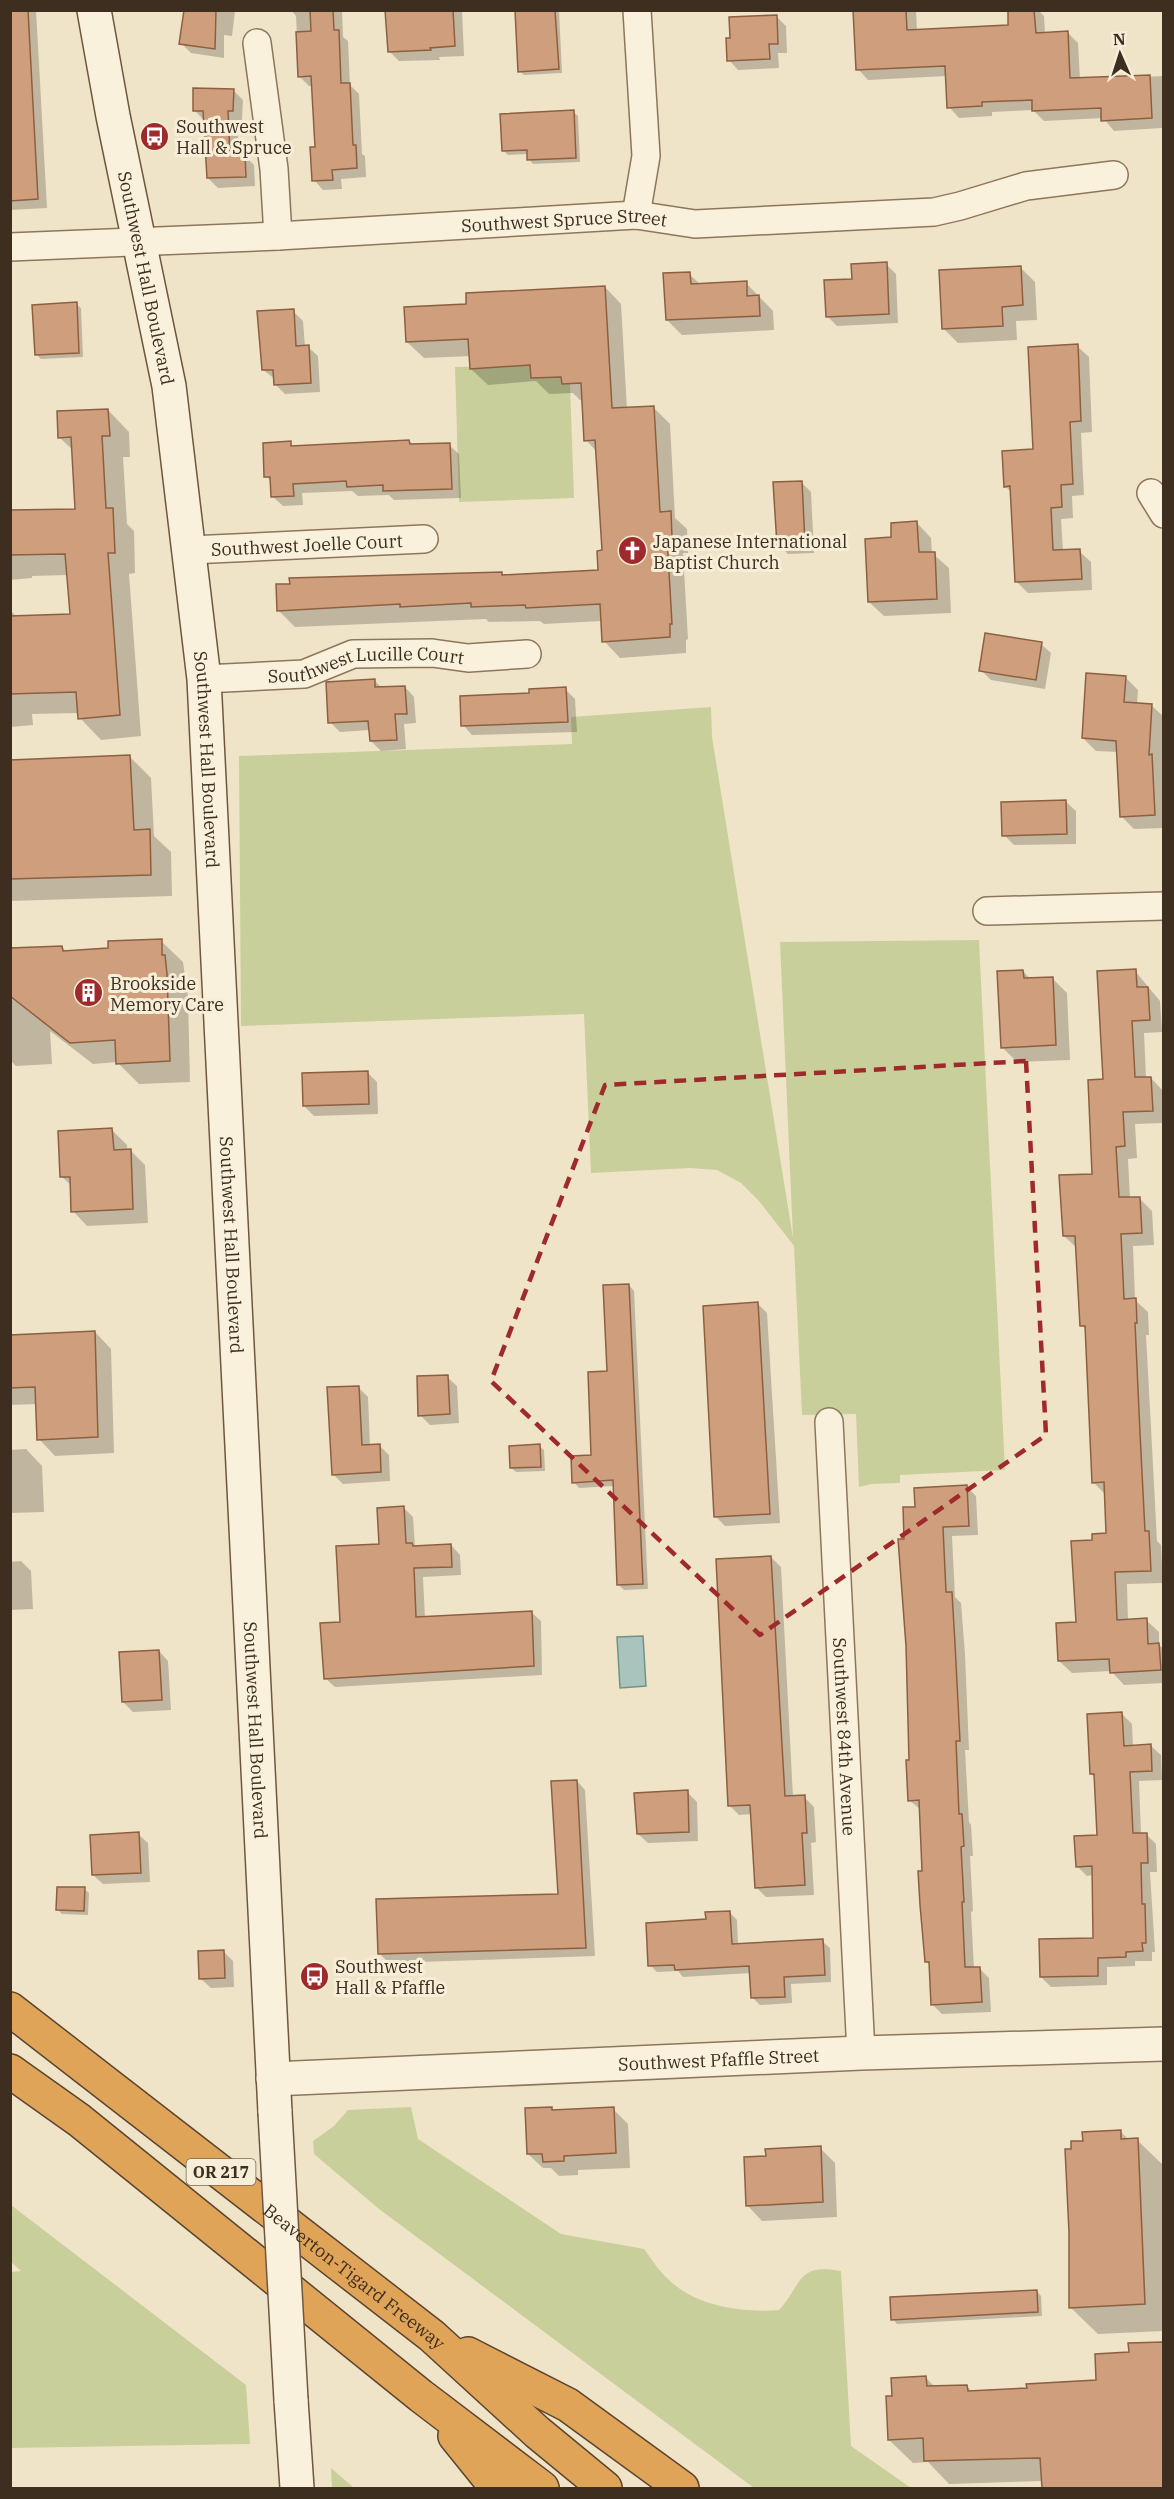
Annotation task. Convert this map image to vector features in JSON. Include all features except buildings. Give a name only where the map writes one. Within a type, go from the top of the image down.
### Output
[{"type":"highway","name":"Beaverton-Tigard Freeway","points":[[10,2009],[432,2336],[537,2433],[605,2488]]},
{"type":"highway","name":"OR 217","points":[[10,2071],[79,2120],[422,2396],[542,2488]]},
{"type":"highway","points":[[432,2336],[568,2405],[682,2488]]},
{"type":"highway","points":[[422,2396],[497,2488]]},
{"type":"main road","name":"Southwest Hall Boulevard","points":[[94,10],[113,116],[169,386],[204,679],[273,2079],[297,2488]]},
{"type":"main road","name":"Southwest Pfaffle Street","points":[[273,2079],[861,2053],[1164,2044]]},
{"type":"street","points":[[636,214],[646,156],[637,10]]},
{"type":"street","points":[[257,43],[274,169],[278,236]]},
{"type":"street","name":"Southwest Spruce Street","points":[[10,247],[278,236],[636,214],[695,224],[934,212],[1026,186],[1114,175]]},
{"type":"street","name":"Southwest Joelle Court","points":[[190,550],[424,539]]},
{"type":"street","name":"Southwest Lucille Court","points":[[204,679],[304,674],[353,654],[432,653],[468,658],[527,654]]},
{"type":"street","points":[[987,911],[1164,906]]},
{"type":"street","name":"Southwest 84th Avenue","points":[[829,1422],[861,2053]]},
{"type":"highlighted area","points":[[1026,1061],[1046,1435],[760,1635],[491,1381],[605,1085]]},
{"type":"green space","points":[[530,365],[531,378],[561,377],[562,384],[570,384],[574,498],[459,502],[455,367]]},
{"type":"green space","points":[[711,707],[712,737],[793,1238],[780,942],[979,940],[1005,1470],[900,1475],[900,1483],[859,1487],[856,1414],[802,1415],[794,1246],[759,1201],[741,1183],[717,1170],[690,1168],[591,1173],[584,1014],[241,1026],[239,756],[572,744],[571,717]]},
{"type":"green space","points":[[411,2107],[418,2139],[561,2234],[644,2249],[678,2288],[704,2301],[734,2309],[779,2310],[808,2273],[826,2269],[841,2271],[851,2446],[911,2488],[754,2488],[379,2209],[314,2154],[313,2141],[334,2126],[348,2110]]},
{"type":"green space","points":[[11,2205],[246,2385],[250,2444],[11,2448],[11,2272],[21,2271],[11,2262]]},
{"type":"green space","points":[[331,2468],[354,2488],[332,2488]]},
{"type":"water","points":[[643,1636],[646,1686],[620,1688],[617,1637]]},
{"type":"place","name":"Southwest Hall & Spruce","points":[[155,136]]},
{"type":"place","name":"Japanese International Baptist Church","points":[[632,551]]},
{"type":"place","name":"Brookside Memory Care","points":[[89,993]]},
{"type":"place","name":"Southwest Hall & Pfaffle","points":[[314,1976]]}]
